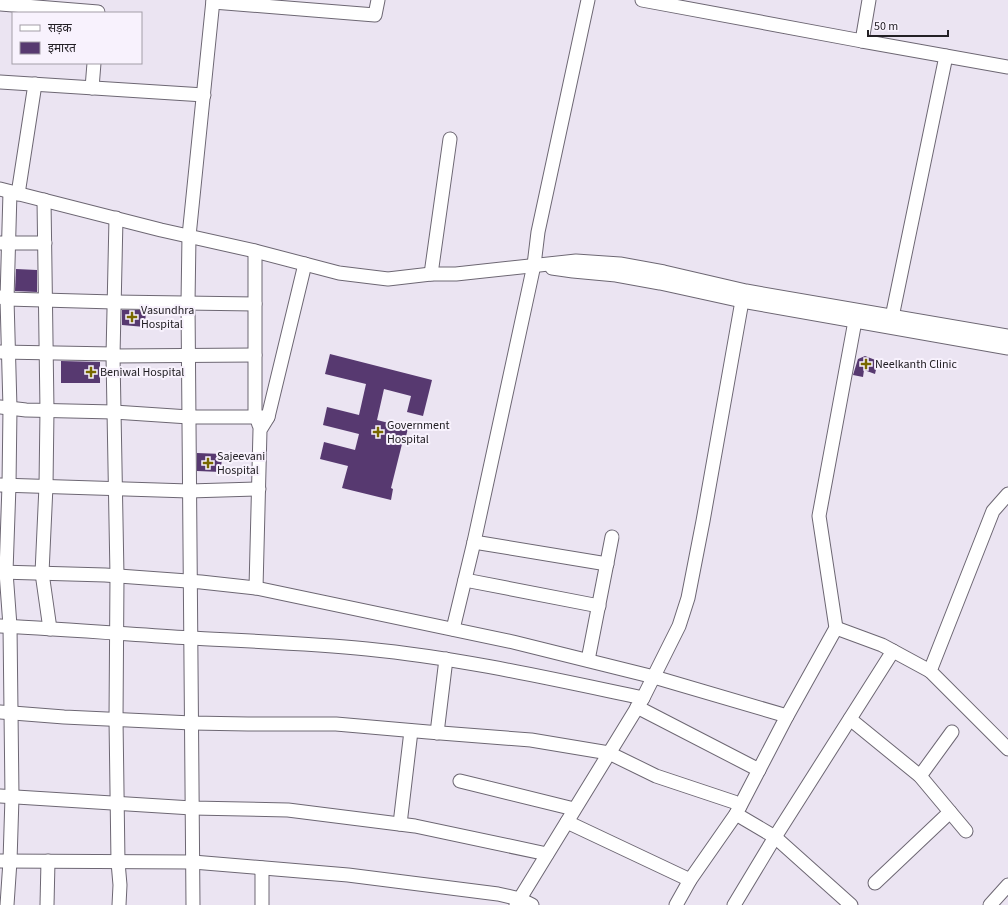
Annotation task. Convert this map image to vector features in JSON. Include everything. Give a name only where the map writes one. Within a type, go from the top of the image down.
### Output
[{"type":"street","points":[[193,905],[188,303],[190,236],[213,1],[375,16],[378,0]]},
{"type":"street","points":[[453,630],[474,542],[534,264],[538,232],[588,0]]},
{"type":"street","points":[[642,0],[698,5],[862,41],[1008,67]]},
{"type":"street","points":[[862,41],[869,0]]},
{"type":"street","points":[[0,4],[98,8]]},
{"type":"street","points":[[892,317],[946,56]]},
{"type":"street","points":[[92,88],[94,64]]},
{"type":"street","points":[[0,82],[204,95]]},
{"type":"street","points":[[7,905],[5,861],[6,713],[3,572],[5,485],[3,298],[4,243],[9,192],[35,84]]},
{"type":"street","points":[[431,274],[450,139]]},
{"type":"street","points":[[9,192],[256,251],[339,273],[388,279],[431,274],[456,274],[534,264],[576,261],[620,264],[664,272],[746,291],[1008,336]]},
{"type":"street","points":[[44,200],[47,410],[46,486],[42,573],[50,628]]},
{"type":"street","points":[[116,218],[114,412],[117,576],[116,720],[118,862],[120,885],[119,905]]},
{"type":"street","points":[[4,243],[45,243]]},
{"type":"street","points":[[256,251],[255,413],[262,417]]},
{"type":"street","points":[[256,588],[260,430],[262,417],[305,264]]},
{"type":"street","points":[[534,264],[573,271],[616,274],[742,302],[1008,348]]},
{"type":"street","points":[[3,298],[114,302],[255,304]]},
{"type":"street","points":[[5,861],[193,862],[348,875],[498,894],[522,903],[547,854],[640,703],[679,626],[688,598],[703,522],[742,302]]},
{"type":"street","points":[[676,905],[690,880],[738,810],[787,716],[836,628],[819,516],[855,321]]},
{"type":"street","points":[[4,352],[114,355],[255,355]]},
{"type":"street","points":[[5,408],[114,412],[189,417],[262,417]]},
{"type":"street","points":[[5,485],[189,491],[259,489]]},
{"type":"street","points":[[930,671],[993,511],[1008,494]]},
{"type":"street","points":[[588,660],[612,537]]},
{"type":"street","points":[[474,542],[607,564]]},
{"type":"street","points":[[3,572],[117,576],[256,588],[513,642],[588,660],[654,677],[787,716]]},
{"type":"street","points":[[465,580],[599,606]]},
{"type":"street","points":[[5,626],[50,628],[116,634],[271,641],[368,649],[446,659],[555,679],[640,703],[759,770]]},
{"type":"street","points":[[836,628],[882,645],[930,671],[1008,749]]},
{"type":"street","points":[[734,905],[774,836],[893,651]]},
{"type":"street","points":[[437,733],[446,659]]},
{"type":"street","points":[[6,713],[192,723],[336,724],[531,740],[609,753],[656,776],[734,802],[738,810],[774,836],[850,905]]},
{"type":"street","points":[[850,719],[920,776],[966,831]]},
{"type":"street","points":[[400,824],[410,731]]},
{"type":"street","points":[[920,776],[952,732]]},
{"type":"street","points":[[460,781],[574,810]]},
{"type":"street","points":[[6,796],[192,808],[288,810],[415,826],[547,854]]},
{"type":"street","points":[[875,883],[950,812]]},
{"type":"street","points":[[567,822],[690,880]]},
{"type":"street","points":[[47,905],[48,861]]},
{"type":"street","points":[[262,868],[262,905]]},
{"type":"street","points":[[990,905],[1008,885]]},
{"type":"building","points":[[16,269],[37,270],[37,292],[15,291]]},
{"type":"building","points":[[122,310],[146,310],[145,327],[122,325]]},
{"type":"building","points":[[330,354],[432,380],[423,416],[407,412],[411,396],[384,389],[377,420],[408,428],[404,445],[402,444],[391,488],[393,489],[391,500],[342,488],[348,466],[320,459],[324,442],[355,450],[359,434],[323,425],[327,407],[359,415],[366,384],[325,374]]},
{"type":"building","points":[[865,356],[878,361],[875,374],[864,370],[863,377],[853,375],[858,359]]},
{"type":"building","points":[[61,361],[100,362],[100,383],[61,383]]},
{"type":"building","points":[[197,453],[222,454],[221,472],[197,471]]},
{"type":"place","name":"Vasundhra Hospital","points":[[132,317]]},
{"type":"place","name":"Neelkanth Clinic","points":[[866,364]]},
{"type":"place","name":"Beniwal Hospital","points":[[91,372]]},
{"type":"place","name":"Government Hospital","points":[[378,432]]},
{"type":"place","name":"Sajeevani Hospital","points":[[208,463]]}]
